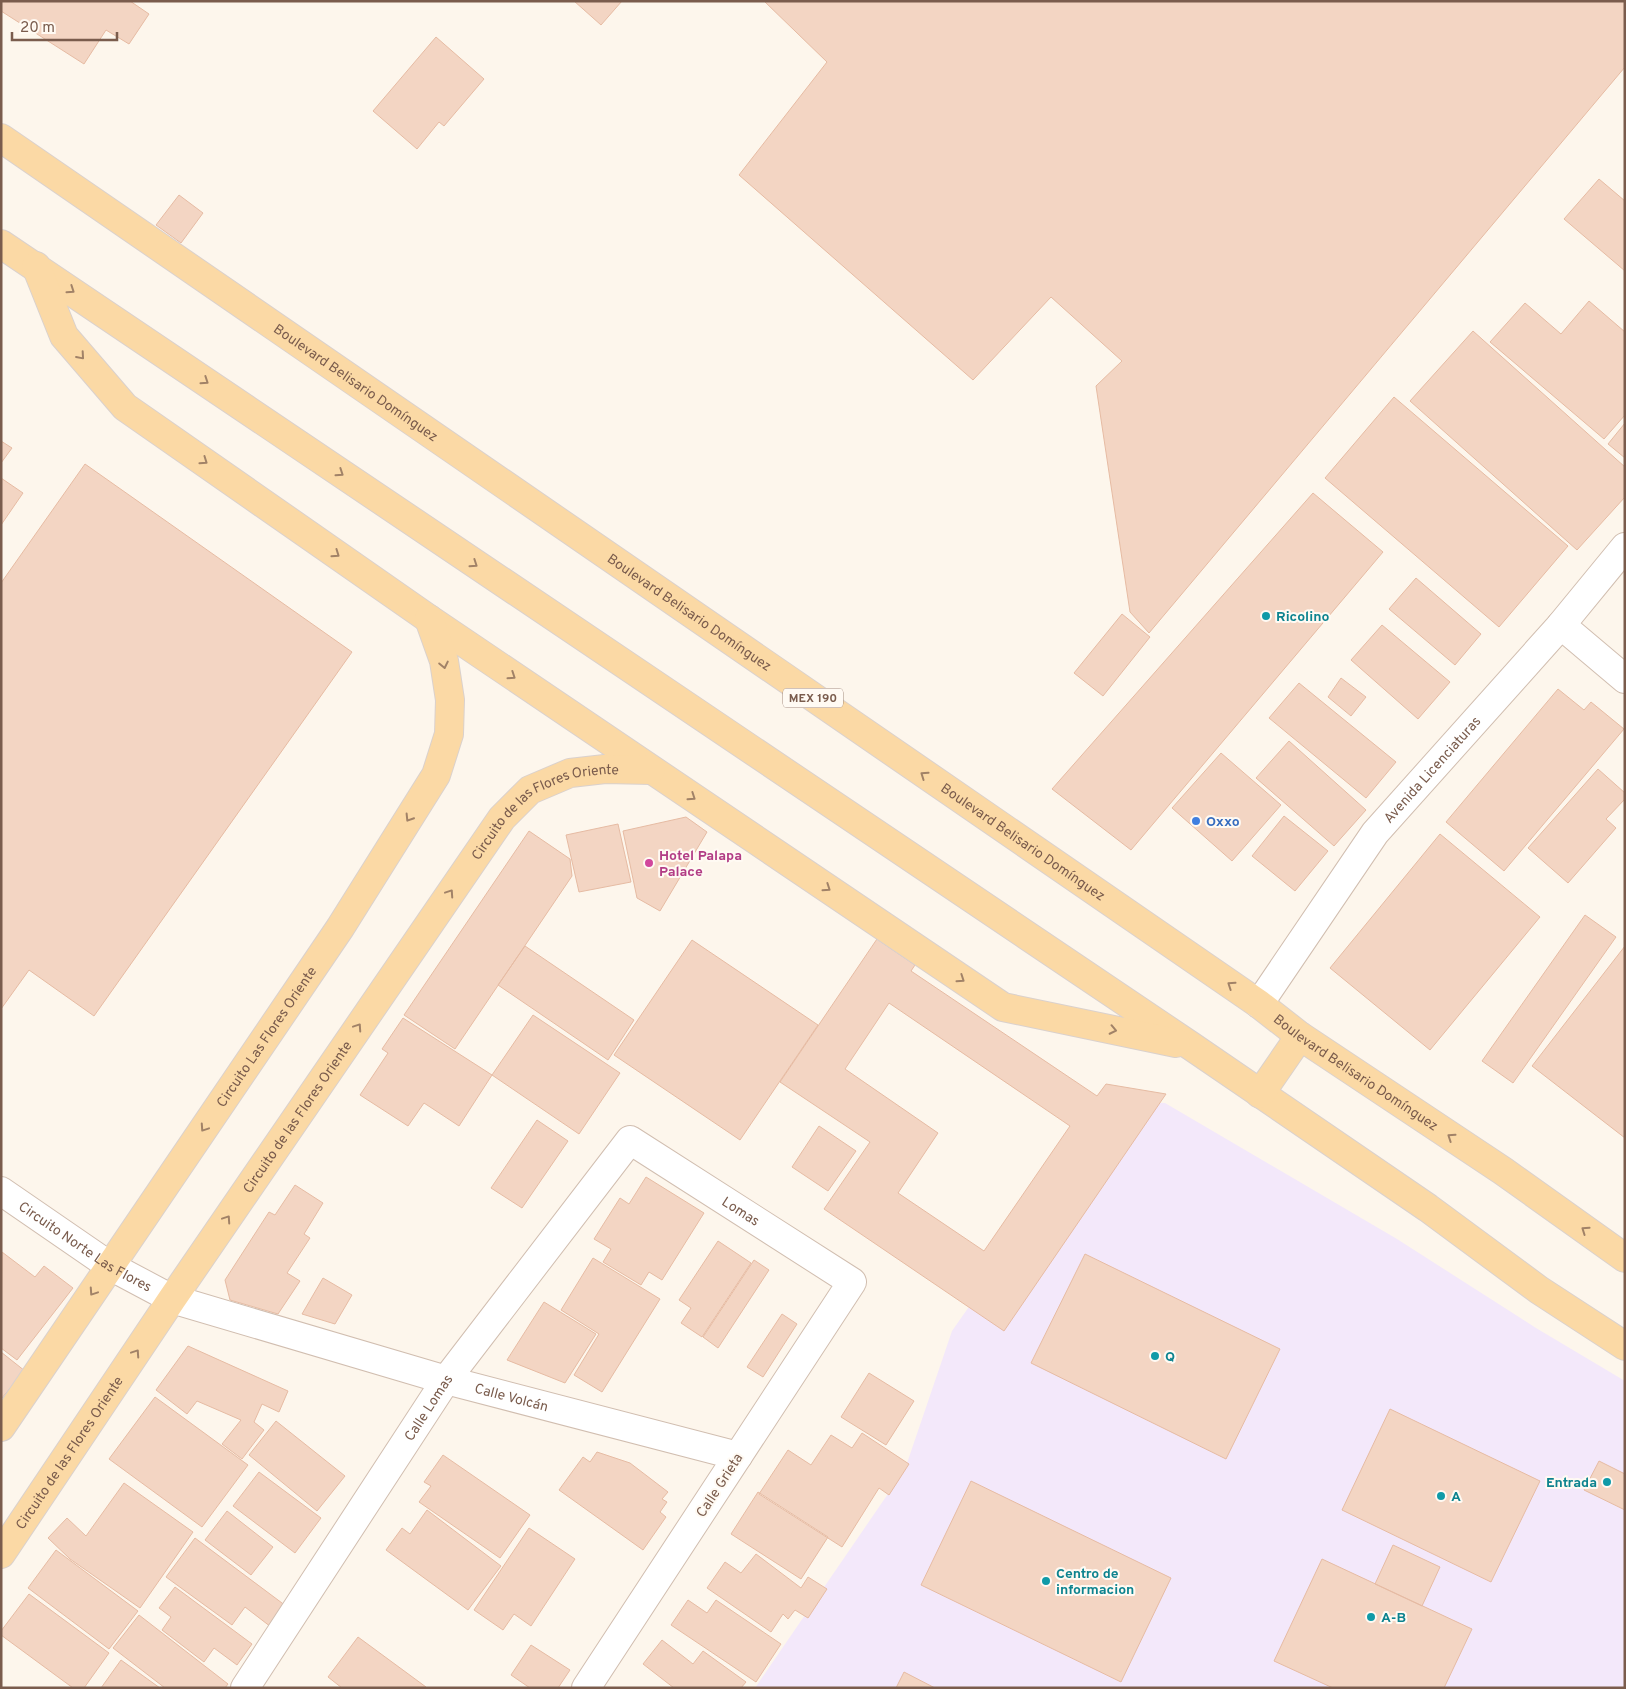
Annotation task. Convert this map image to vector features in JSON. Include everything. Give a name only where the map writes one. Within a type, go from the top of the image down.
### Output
[{"type":"main road","name":"Boulevard Belisario Domínguez","points":[[1,138],[1259,1004],[1300,1036],[1503,1171],[1625,1258]]},
{"type":"main road","points":[[1,244],[1191,1046],[1428,1208],[1539,1290],[1625,1346]]},
{"type":"main road","points":[[36,266],[64,336],[125,407],[429,619],[651,770],[1003,1006],[1191,1046]]},
{"type":"main road","name":"Circuito Las Flores Oriente","points":[[1,1428],[340,928],[436,775],[449,734],[450,700],[444,661],[429,619]]},
{"type":"main road","name":"Circuito de las Flores Oriente","points":[[1,1554],[172,1299],[502,818],[530,790],[570,773],[605,769],[651,770]]},
{"type":"main road","points":[[1260,1094],[1300,1036]]},
{"type":"street","name":"Avenida Licenciaturas","points":[[1259,1004],[1375,833],[1561,625],[1625,547]]},
{"type":"street","points":[[1561,625],[1625,679]]},
{"type":"street","name":"Lomas","points":[[630,1140],[852,1282]]},
{"type":"street","name":"Calle Lomas","points":[[244,1688],[446,1380],[630,1140]]},
{"type":"street","name":"Circuito Norte Las Flores","points":[[1,1191],[110,1266],[172,1299]]},
{"type":"street","name":"Calle Grieta","points":[[586,1688],[852,1282]]},
{"type":"street","name":"Calle Volcán","points":[[172,1299],[446,1380],[738,1456]]},
{"type":"shaded area","points":[[1133,1102],[1165,1103],[1397,1239],[1536,1328],[1625,1381],[1625,1688],[755,1688],[905,1469],[952,1331],[1101,1118]]},
{"type":"building","points":[[1,1],[130,1],[149,14],[129,44],[106,30],[84,64],[1,11]]},
{"type":"building","points":[[574,1],[622,1],[601,25]]},
{"type":"building","points":[[764,1],[1625,1],[1625,67],[1149,633],[1130,612],[1096,386],[1122,361],[1051,297],[973,380],[739,175],[827,62]]},
{"type":"building","points":[[436,37],[484,79],[444,126],[439,122],[417,149],[373,111]]},
{"type":"building","points":[[1599,179],[1625,201],[1625,271],[1564,219]]},
{"type":"building","points":[[179,195],[203,213],[181,243],[156,225]]},
{"type":"building","points":[[1589,301],[1625,332],[1625,415],[1604,439],[1490,342],[1525,303],[1561,334]]},
{"type":"building","points":[[1473,331],[1625,467],[1625,497],[1577,550],[1410,401]]},
{"type":"building","points":[[1394,397],[1568,546],[1499,627],[1325,478]]},
{"type":"building","points":[[1625,423],[1625,458],[1608,444]]},
{"type":"building","points":[[1,441],[12,448],[1,463]]},
{"type":"building","points":[[85,464],[352,652],[94,1016],[29,970],[1,1009],[1,583]]},
{"type":"building","points":[[1,478],[23,493],[1,525]]},
{"type":"building","name":"Ricolino","points":[[1313,493],[1383,552],[1131,850],[1052,789]]},
{"type":"building","points":[[1416,578],[1481,634],[1455,665],[1389,609]]},
{"type":"building","points":[[1122,614],[1150,637],[1103,696],[1074,673]]},
{"type":"building","points":[[1382,625],[1450,682],[1418,719],[1351,660]]},
{"type":"building","points":[[1341,678],[1366,697],[1351,716],[1328,697]]},
{"type":"building","points":[[1299,683],[1396,762],[1366,798],[1269,718]]},
{"type":"building","points":[[1558,689],[1584,710],[1591,702],[1624,729],[1504,871],[1446,822]]},
{"type":"building","points":[[1289,741],[1366,810],[1334,846],[1256,778]]},
{"type":"building","points":[[1221,753],[1281,805],[1232,861],[1172,808]]},
{"type":"building","points":[[1598,769],[1625,793],[1625,799],[1606,819],[1616,828],[1568,883],[1528,848]]},
{"type":"building","points":[[1284,816],[1328,851],[1295,891],[1252,856]]},
{"type":"building","points":[[686,817],[707,832],[660,911],[637,898],[623,831]]},
{"type":"building","points":[[618,824],[631,882],[579,892],[566,835]]},
{"type":"building","points":[[529,831],[570,859],[572,876],[455,1049],[404,1015]]},
{"type":"building","points":[[1440,834],[1540,917],[1430,1050],[1330,968]]},
{"type":"building","points":[[1585,915],[1616,937],[1513,1083],[1482,1061]]},
{"type":"building","points":[[877,939],[915,965],[911,971],[1097,1096],[1106,1084],[1166,1094],[1004,1331],[824,1209],[870,1142],[780,1082]],"holes":[[[889,1003],[1070,1126],[984,1251],[898,1193],[938,1133],[845,1069]]]},
{"type":"building","points":[[692,940],[818,1025],[740,1140],[614,1055]]},
{"type":"building","points":[[525,946],[634,1020],[608,1060],[498,985]]},
{"type":"building","points":[[1625,946],[1625,1138],[1532,1066]]},
{"type":"building","points":[[533,1015],[620,1073],[579,1134],[492,1075]]},
{"type":"building","points":[[403,1018],[492,1075],[459,1126],[424,1103],[408,1126],[360,1095],[388,1053],[382,1049]]},
{"type":"building","points":[[537,1120],[568,1141],[522,1208],[491,1188]]},
{"type":"building","points":[[819,1126],[856,1151],[828,1191],[792,1167]]},
{"type":"building","points":[[646,1177],[704,1213],[662,1280],[649,1272],[641,1285],[603,1262],[611,1249],[594,1239],[620,1198],[629,1204]]},
{"type":"building","points":[[295,1185],[323,1203],[304,1234],[310,1238],[287,1273],[300,1281],[278,1314],[230,1300],[225,1280],[269,1212],[275,1215]]},
{"type":"building","points":[[718,1241],[751,1263],[702,1337],[681,1323],[691,1308],[679,1300]]},
{"type":"building","points":[[2,1252],[35,1277],[44,1266],[73,1288],[17,1360],[1,1348]]},
{"type":"building","name":"Q","points":[[1085,1254],[1280,1349],[1226,1459],[1031,1363]]},
{"type":"building","points":[[593,1258],[660,1299],[602,1392],[574,1375],[599,1334],[561,1310]]},
{"type":"building","points":[[754,1260],[769,1270],[718,1348],[703,1337]]},
{"type":"building","points":[[323,1278],[352,1295],[335,1324],[302,1314]]},
{"type":"building","points":[[544,1302],[596,1334],[565,1383],[507,1360]]},
{"type":"building","points":[[782,1314],[797,1324],[763,1377],[747,1367]]},
{"type":"building","points":[[188,1346],[288,1391],[279,1412],[262,1404],[254,1422],[264,1430],[242,1459],[222,1444],[241,1420],[197,1401],[187,1414],[156,1390]]},
{"type":"building","points":[[1,1352],[25,1371],[1,1399]]},
{"type":"building","points":[[869,1373],[914,1401],[886,1445],[841,1417]]},
{"type":"building","points":[[155,1397],[248,1465],[202,1527],[109,1459]]},
{"type":"building","name":"A","points":[[1390,1409],[1540,1481],[1491,1582],[1342,1510]]},
{"type":"building","points":[[276,1421],[345,1476],[317,1511],[249,1455]]},
{"type":"building","points":[[862,1433],[909,1464],[889,1495],[879,1488],[842,1547],[759,1494],[788,1450],[811,1465],[831,1435],[852,1448]]},
{"type":"building","points":[[597,1452],[630,1463],[668,1492],[662,1499],[667,1502],[660,1512],[666,1517],[643,1550],[559,1490],[583,1457],[590,1462]]},
{"type":"building","points":[[443,1455],[530,1515],[500,1558],[419,1502],[431,1486],[424,1482]]},
{"type":"building","name":"Entrada","points":[[1599,1461],[1625,1474],[1625,1510],[1584,1490]]},
{"type":"building","points":[[259,1472],[321,1518],[295,1553],[233,1506]]},
{"type":"building","name":"Centro de informacion","points":[[971,1481],[1171,1578],[1121,1682],[921,1585]]},
{"type":"building","points":[[124,1483],[193,1532],[140,1608],[70,1559],[48,1538],[67,1518],[86,1536]]},
{"type":"building","points":[[758,1492],[828,1537],[801,1579],[731,1534]]},
{"type":"building","points":[[427,1510],[501,1566],[468,1610],[386,1550],[402,1528],[410,1534]]},
{"type":"building","points":[[227,1511],[273,1547],[251,1575],[205,1540]]},
{"type":"building","points":[[529,1528],[575,1559],[531,1626],[514,1614],[503,1630],[474,1610]]},
{"type":"building","points":[[195,1538],[286,1606],[271,1627],[245,1607],[232,1625],[166,1577]]},
{"type":"building","points":[[1393,1545],[1440,1567],[1422,1606],[1375,1584]]},
{"type":"building","points":[[56,1550],[138,1611],[109,1649],[28,1588]]},
{"type":"building","points":[[756,1554],[801,1588],[808,1577],[827,1589],[808,1618],[795,1610],[788,1619],[783,1614],[771,1632],[707,1588],[725,1562],[741,1573]]},
{"type":"building","name":"A-B","points":[[1322,1559],[1472,1629],[1444,1688],[1333,1688],[1274,1661]]},
{"type":"building","points":[[175,1587],[252,1644],[237,1665],[214,1648],[204,1662],[162,1630],[171,1617],[159,1608]]},
{"type":"building","points":[[29,1594],[109,1653],[84,1688],[73,1688],[1,1635],[1,1631]]},
{"type":"building","points":[[688,1600],[707,1613],[716,1600],[781,1644],[756,1682],[671,1625]]},
{"type":"building","points":[[139,1615],[228,1684],[225,1688],[165,1688],[113,1648]]},
{"type":"building","points":[[358,1637],[426,1687],[342,1688],[328,1677]]},
{"type":"building","points":[[662,1640],[693,1664],[703,1651],[746,1682],[741,1688],[674,1688],[643,1664]]},
{"type":"building","points":[[531,1645],[570,1670],[558,1688],[530,1688],[511,1675]]},
{"type":"building","points":[[121,1660],[160,1688],[101,1688]]},
{"type":"building","points":[[904,1672],[935,1688],[896,1688]]},
{"type":"place","name":"Ricolino","points":[[1266,616]]},
{"type":"place","name":"Oxxo","points":[[1196,821]]},
{"type":"place","name":"Hotel Palapa Palace","points":[[649,863]]},
{"type":"place","name":"Q","points":[[1155,1356]]},
{"type":"place","name":"Entrada","points":[[1607,1482]]},
{"type":"place","name":"A","points":[[1441,1496]]},
{"type":"place","name":"Centro de informacion","points":[[1046,1581]]},
{"type":"place","name":"A-B","points":[[1371,1617]]}]
